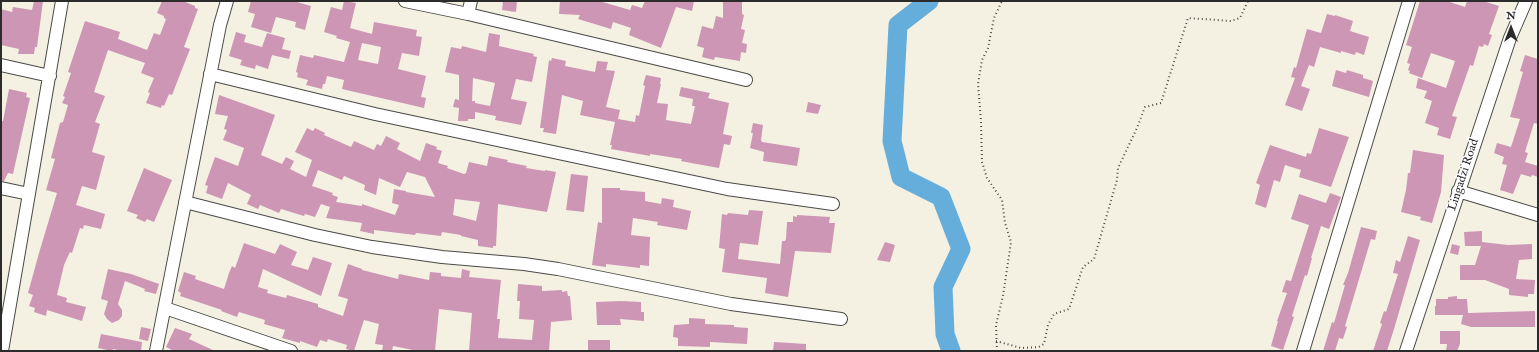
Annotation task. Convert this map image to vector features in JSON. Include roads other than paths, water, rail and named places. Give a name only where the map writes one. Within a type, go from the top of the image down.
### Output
[{"type":"street","points":[[2,351],[62,1]]},
{"type":"street","points":[[156,351],[166,308],[210,74],[220,25],[227,1]]},
{"type":"street","points":[[405,1],[468,14],[746,80]]},
{"type":"street","points":[[468,14],[471,1]]},
{"type":"street","points":[[1303,351],[1409,1]]},
{"type":"street","name":"Lingadzi Road","points":[[1406,351],[1510,38],[1526,1]]},
{"type":"street","points":[[1,65],[50,76]]},
{"type":"street","points":[[210,74],[398,119],[727,189],[833,204]]},
{"type":"street","points":[[1,188],[29,194]]},
{"type":"street","points":[[1458,191],[1538,215]]},
{"type":"street","points":[[185,202],[315,235],[372,247],[442,257],[524,264],[558,269],[731,304],[841,319]]},
{"type":"street","points":[[166,308],[291,351]]},
{"type":"waterway","points":[[929,1],[898,25],[892,141],[901,177],[941,197],[961,249],[943,287],[945,334],[951,351]]}]
